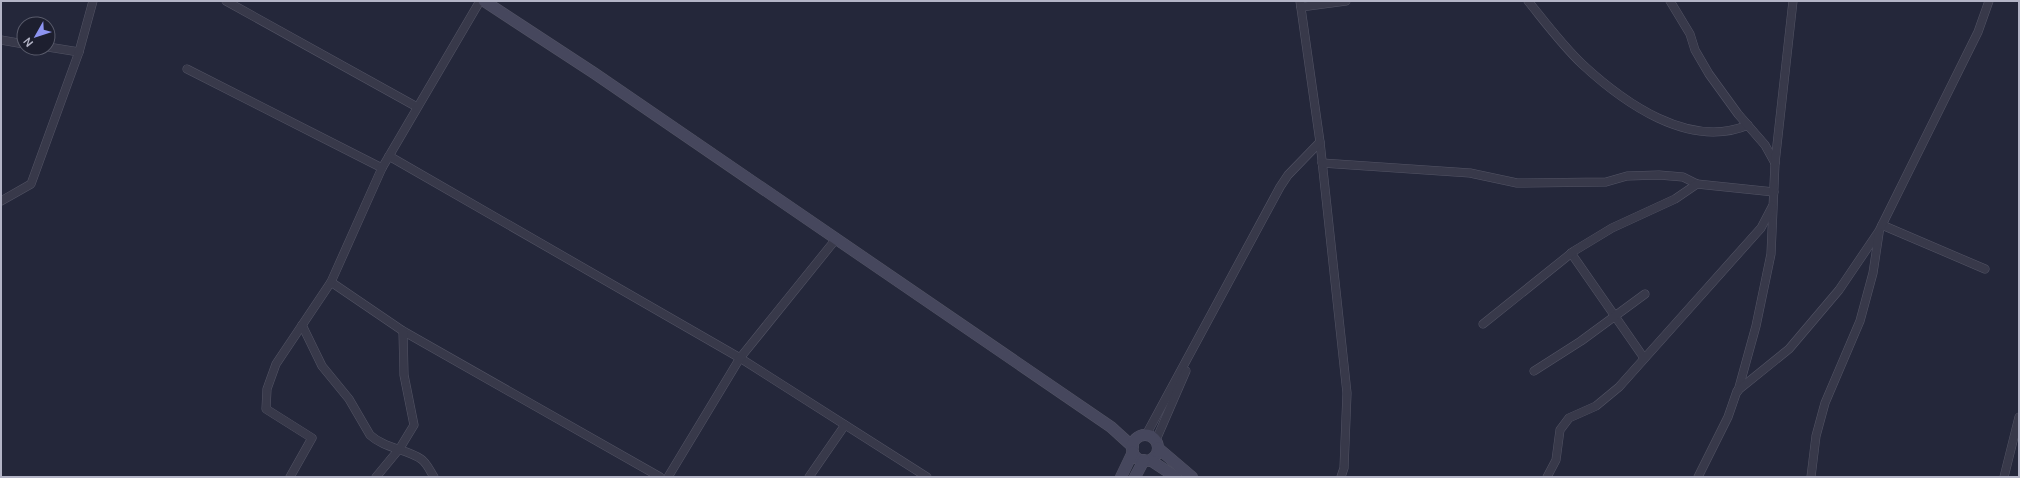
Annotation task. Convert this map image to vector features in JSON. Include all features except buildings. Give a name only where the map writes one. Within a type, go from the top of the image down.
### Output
[{"type":"street","points":[[1,201],[31,184],[79,52],[93,1]]},
{"type":"street","points":[[226,1],[417,107]]},
{"type":"street","points":[[290,477],[312,438],[266,409],[267,389],[276,364],[331,282],[382,168],[480,1]]},
{"type":"street","points":[[484,1],[594,73],[1111,427],[1133,450],[1136,456],[1147,460],[1176,477]]},
{"type":"street","points":[[1341,477],[1344,468],[1347,393],[1320,142],[1300,4],[1346,1]]},
{"type":"street","points":[[1528,1],[1580,63],[1605,84],[1641,109],[1674,125],[1696,130],[1737,129],[1748,125]]},
{"type":"street","points":[[1670,1],[1690,34],[1695,50],[1709,74],[1765,145],[1775,163]]},
{"type":"street","points":[[1698,477],[1728,418],[1738,391],[1756,326],[1771,254],[1775,163],[1793,1]]},
{"type":"street","points":[[1738,391],[1789,349],[1839,290],[1880,228],[1978,32],[1989,1]]},
{"type":"street","points":[[1,40],[16,43]]},
{"type":"street","points":[[56,48],[79,52]]},
{"type":"street","points":[[187,68],[382,168]]},
{"type":"street","points":[[1150,439],[1280,187],[1293,170],[1320,142]]},
{"type":"street","points":[[1150,439],[1271,211],[1292,179],[1304,165],[1320,152]]},
{"type":"street","points":[[389,156],[740,358],[927,477]]},
{"type":"street","points":[[1322,164],[1470,173],[1517,183],[1606,182],[1627,176],[1659,175],[1683,177],[1697,184],[1774,192]]},
{"type":"street","points":[[1483,324],[1571,253],[1612,228],[1675,199],[1697,184]]},
{"type":"street","points":[[1547,477],[1556,460],[1560,430],[1569,418],[1596,406],[1619,388],[1644,358],[1761,228],[1774,204]]},
{"type":"street","points":[[1880,228],[1985,269]]},
{"type":"street","points":[[1811,477],[1816,436],[1825,403],[1860,322],[1873,273],[1880,228]]},
{"type":"street","points":[[668,477],[740,358],[836,239]]},
{"type":"street","points":[[1571,253],[1644,358]]},
{"type":"street","points":[[331,282],[403,331],[660,477]]},
{"type":"street","points":[[1534,371],[1581,341],[1645,294]]},
{"type":"street","points":[[302,325],[322,366],[349,399],[370,435],[376,440],[400,448],[422,460],[434,477]]},
{"type":"street","points":[[376,477],[400,448],[414,425],[404,375],[403,331]]},
{"type":"street","points":[[2004,477],[2017,434],[2019,417]]},
{"type":"street","points":[[809,477],[845,425]]},
{"type":"street","points":[[1111,427],[1150,439],[1192,477]]},
{"type":"street","points":[[1121,477],[1133,450],[1135,440],[1150,439]]},
{"type":"street","points":[[1135,477],[1147,460],[1157,453],[1150,439]]}]
